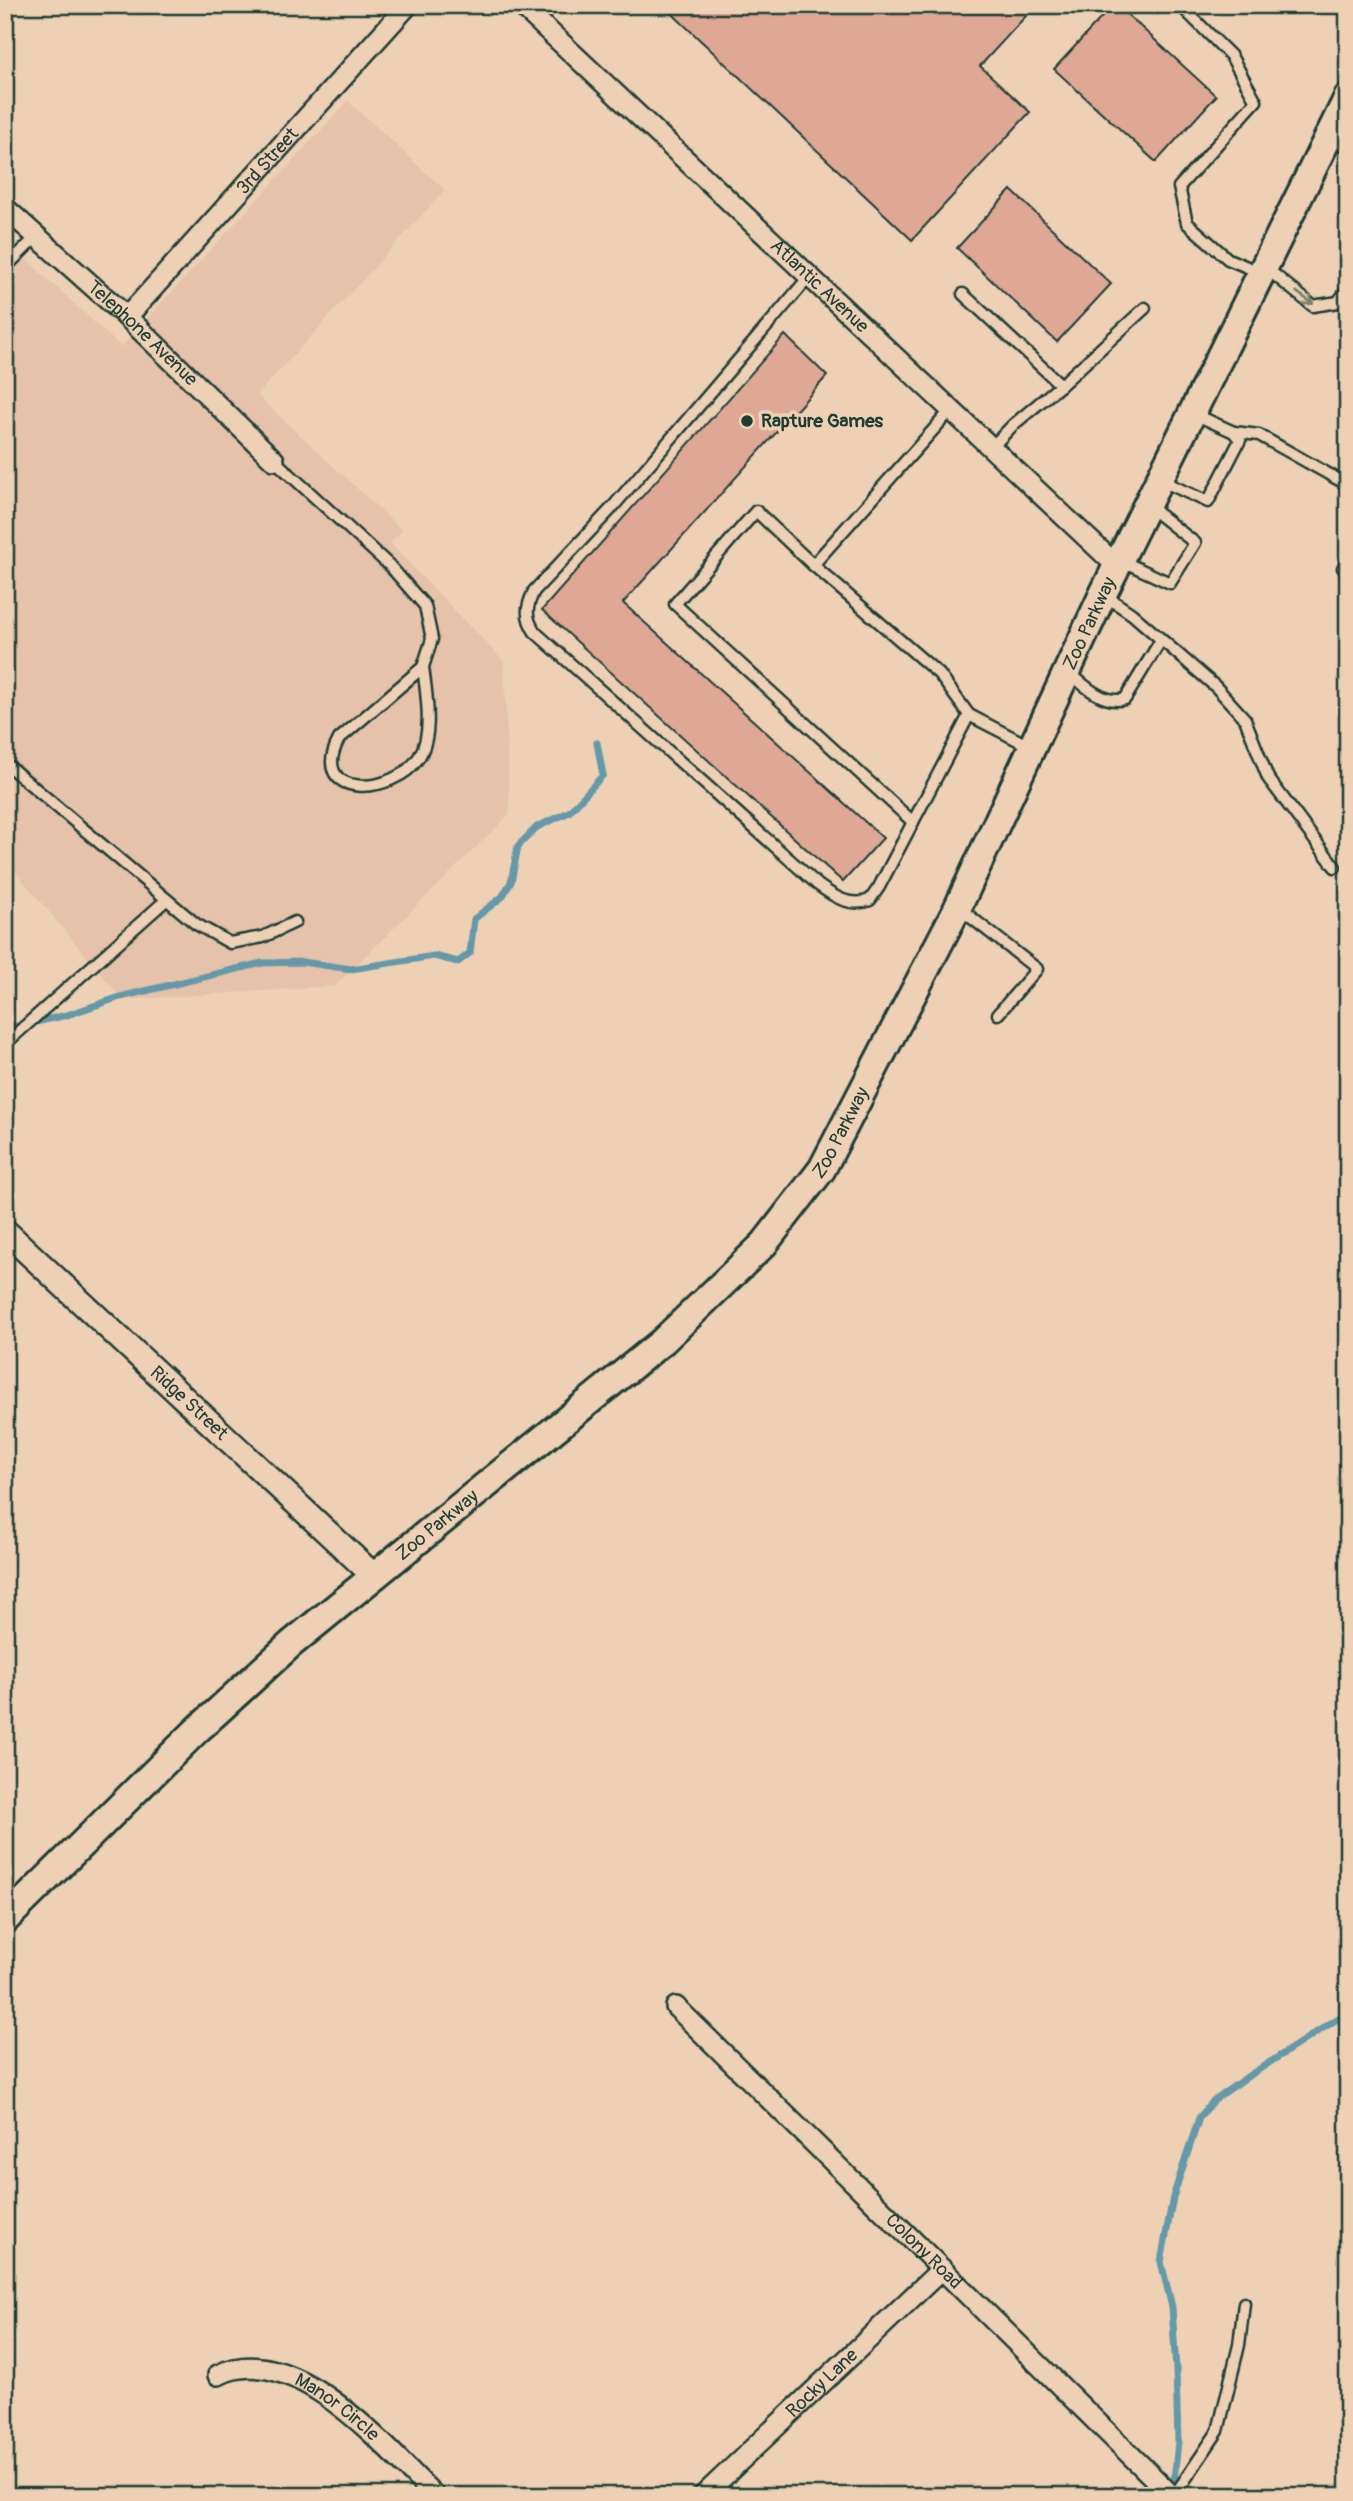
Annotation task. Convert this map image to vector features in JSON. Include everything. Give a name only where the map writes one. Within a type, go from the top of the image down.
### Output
[{"type":"main road","name":"Zoo Parkway","points":[[5,1920],[196,1731],[373,1575],[663,1341],[764,1244],[822,1169],[958,907],[1103,594],[1162,480],[1261,269],[1338,142],[1348,97]]},
{"type":"street","name":"3rd Street","points":[[127,317],[408,5]]},
{"type":"street","name":"Atlantic Avenue","points":[[521,5],[991,448],[1118,563]]},
{"type":"street","name":"Telephone Avenue","points":[[5,208],[127,317],[274,460]]},
{"type":"street","name":"Ridge Street","points":[[5,1231],[373,1575]]},
{"type":"street","name":"Colony Road","points":[[676,2007],[1173,2496]]},
{"type":"street","name":"Rocky Lane","points":[[703,2496],[942,2269]]},
{"type":"street","name":"Manor Circle","points":[[218,2375],[230,2368],[268,2367],[297,2379],[342,2408],[435,2496]]},
{"type":"lane","points":[[1180,5],[1231,56],[1256,101],[1179,187],[1188,223],[1228,259],[1261,269],[1313,306],[1338,302],[1348,288]]},
{"type":"lane","points":[[5,268],[37,236]]},
{"type":"lane","points":[[809,276],[611,509],[534,591],[528,604],[527,618],[535,632],[835,897],[851,902],[870,900],[970,715]]},
{"type":"lane","points":[[963,294],[1062,385]]},
{"type":"lane","points":[[991,448],[1021,417],[1062,385],[1145,308]]},
{"type":"lane","points":[[813,565],[951,410]]},
{"type":"lane","points":[[1194,414],[1234,432],[1259,435],[1348,485]]},
{"type":"lane","points":[[1162,480],[1208,502],[1240,440],[1234,432]]},
{"type":"lane","points":[[274,460],[389,565],[425,606],[432,639],[423,667],[429,717],[420,757],[396,777],[373,787],[345,783],[334,771],[331,753],[339,739],[423,667]]},
{"type":"lane","points":[[1118,563],[1170,583],[1195,543],[1148,506]]},
{"type":"lane","points":[[913,822],[675,604],[756,511],[813,565],[939,674],[970,715],[1031,747]]},
{"type":"lane","points":[[1103,594],[1216,687],[1245,719],[1268,778],[1335,867]]},
{"type":"lane","points":[[1069,672],[1101,696],[1117,702],[1125,699],[1161,640]]},
{"type":"lane","points":[[5,763],[166,900],[196,924],[230,943],[263,937],[295,922]]},
{"type":"lane","points":[[5,1044],[166,900]]},
{"type":"lane","points":[[958,907],[1037,969],[998,1014]]},
{"type":"lane","points":[[1173,2496],[1218,2431],[1239,2345],[1244,2303]]},
{"type":"shaded area","points":[[348,101],[445,190],[257,395],[402,530],[390,543],[504,662],[510,814],[335,986],[123,1000],[5,859],[5,240],[121,347]]},
{"type":"building","points":[[663,5],[1036,5],[980,66],[1030,112],[912,240]]},
{"type":"building","points":[[1113,5],[1117,5],[1216,96],[1156,162],[1054,69]]},
{"type":"building","points":[[1011,190],[1111,284],[1057,342],[957,248]]},
{"type":"building","points":[[785,335],[827,376],[623,603],[883,838],[843,882],[542,610]]},
{"type":"waterway","points":[[5,1029],[67,1015],[120,997],[262,963],[302,962],[351,969],[434,956],[458,962],[470,953],[474,919],[502,897],[511,882],[518,846],[537,827],[569,812],[603,775],[597,743]]},
{"type":"waterway","points":[[1170,2490],[1174,2480],[1178,2442],[1176,2370],[1172,2307],[1161,2262],[1173,2197],[1199,2118],[1214,2100],[1348,2012]]},
{"type":"place","name":"Rapture Games","points":[[747,421]]}]
